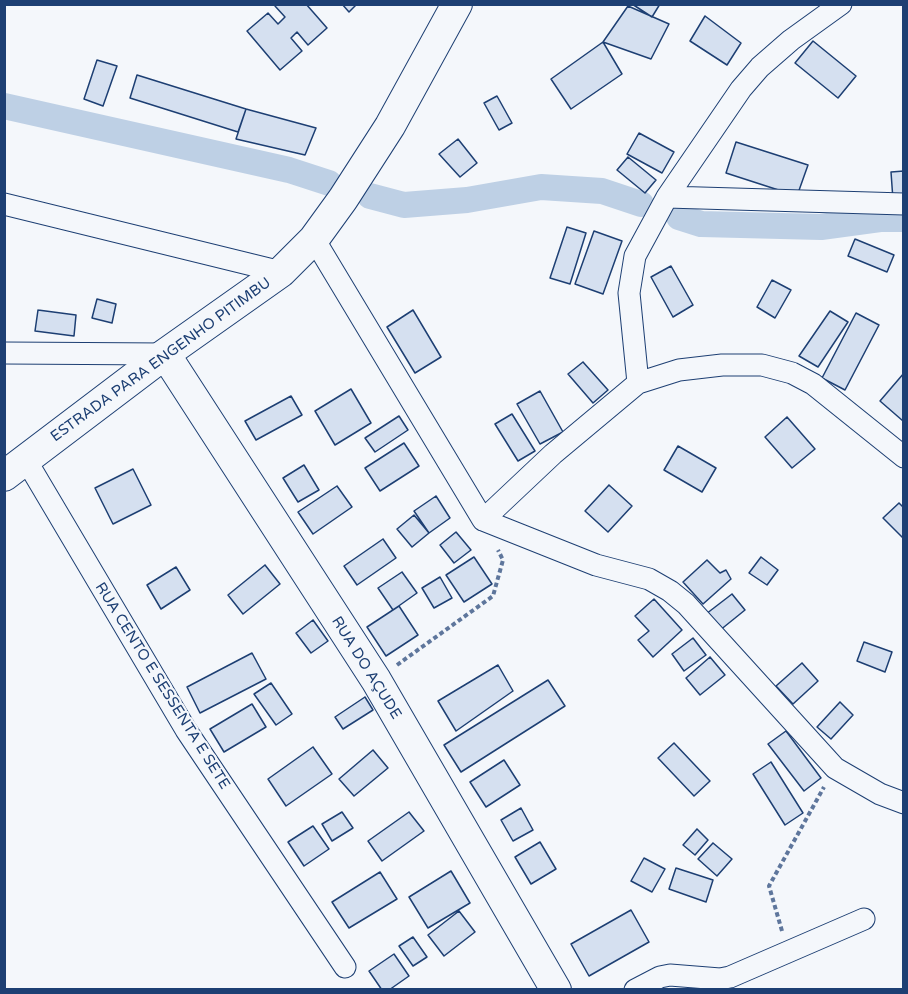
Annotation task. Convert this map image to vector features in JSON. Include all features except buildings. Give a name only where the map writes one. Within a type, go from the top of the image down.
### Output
[{"type":"street","name":"ESTRADA PARA ENGENHO PITIMBU","points":[[15,468],[165,354],[281,272],[314,239],[390,126],[457,4]]},
{"type":"street","points":[[638,383],[628,293],[635,256],[667,197],[741,89],[760,67],[791,40],[840,4]]},
{"type":"street","points":[[667,197],[903,204]]},
{"type":"street","points":[[4,204],[281,272]]},
{"type":"street","points":[[314,239],[483,520],[596,565],[649,579],[670,591],[686,604],[835,768],[880,794],[903,803]]},
{"type":"street","points":[[4,353],[165,354]]},
{"type":"street","name":"RUA DO AÇUDE","points":[[165,354],[376,680],[556,990]]},
{"type":"street","points":[[483,520],[553,454],[638,383],[679,370],[722,365],[762,365],[792,373],[813,384],[903,457]]},
{"type":"street","name":"RUA CENTO E SESSENTA E SETE","points":[[15,468],[186,730],[345,967]]},
{"type":"street","points":[[635,990],[660,977],[670,975],[720,979],[729,977],[864,919]]},
{"type":"path","points":[[376,680],[493,596],[503,560],[483,520]]},
{"type":"path","points":[[788,952],[769,885],[835,768]]},
{"type":"waterway","points":[[4,106],[289,170],[329,183]]},
{"type":"waterway","points":[[370,196],[404,205],[467,200],[541,187],[602,191],[641,204]]},
{"type":"waterway","points":[[679,217],[701,224],[821,227],[880,219],[904,219]]}]
